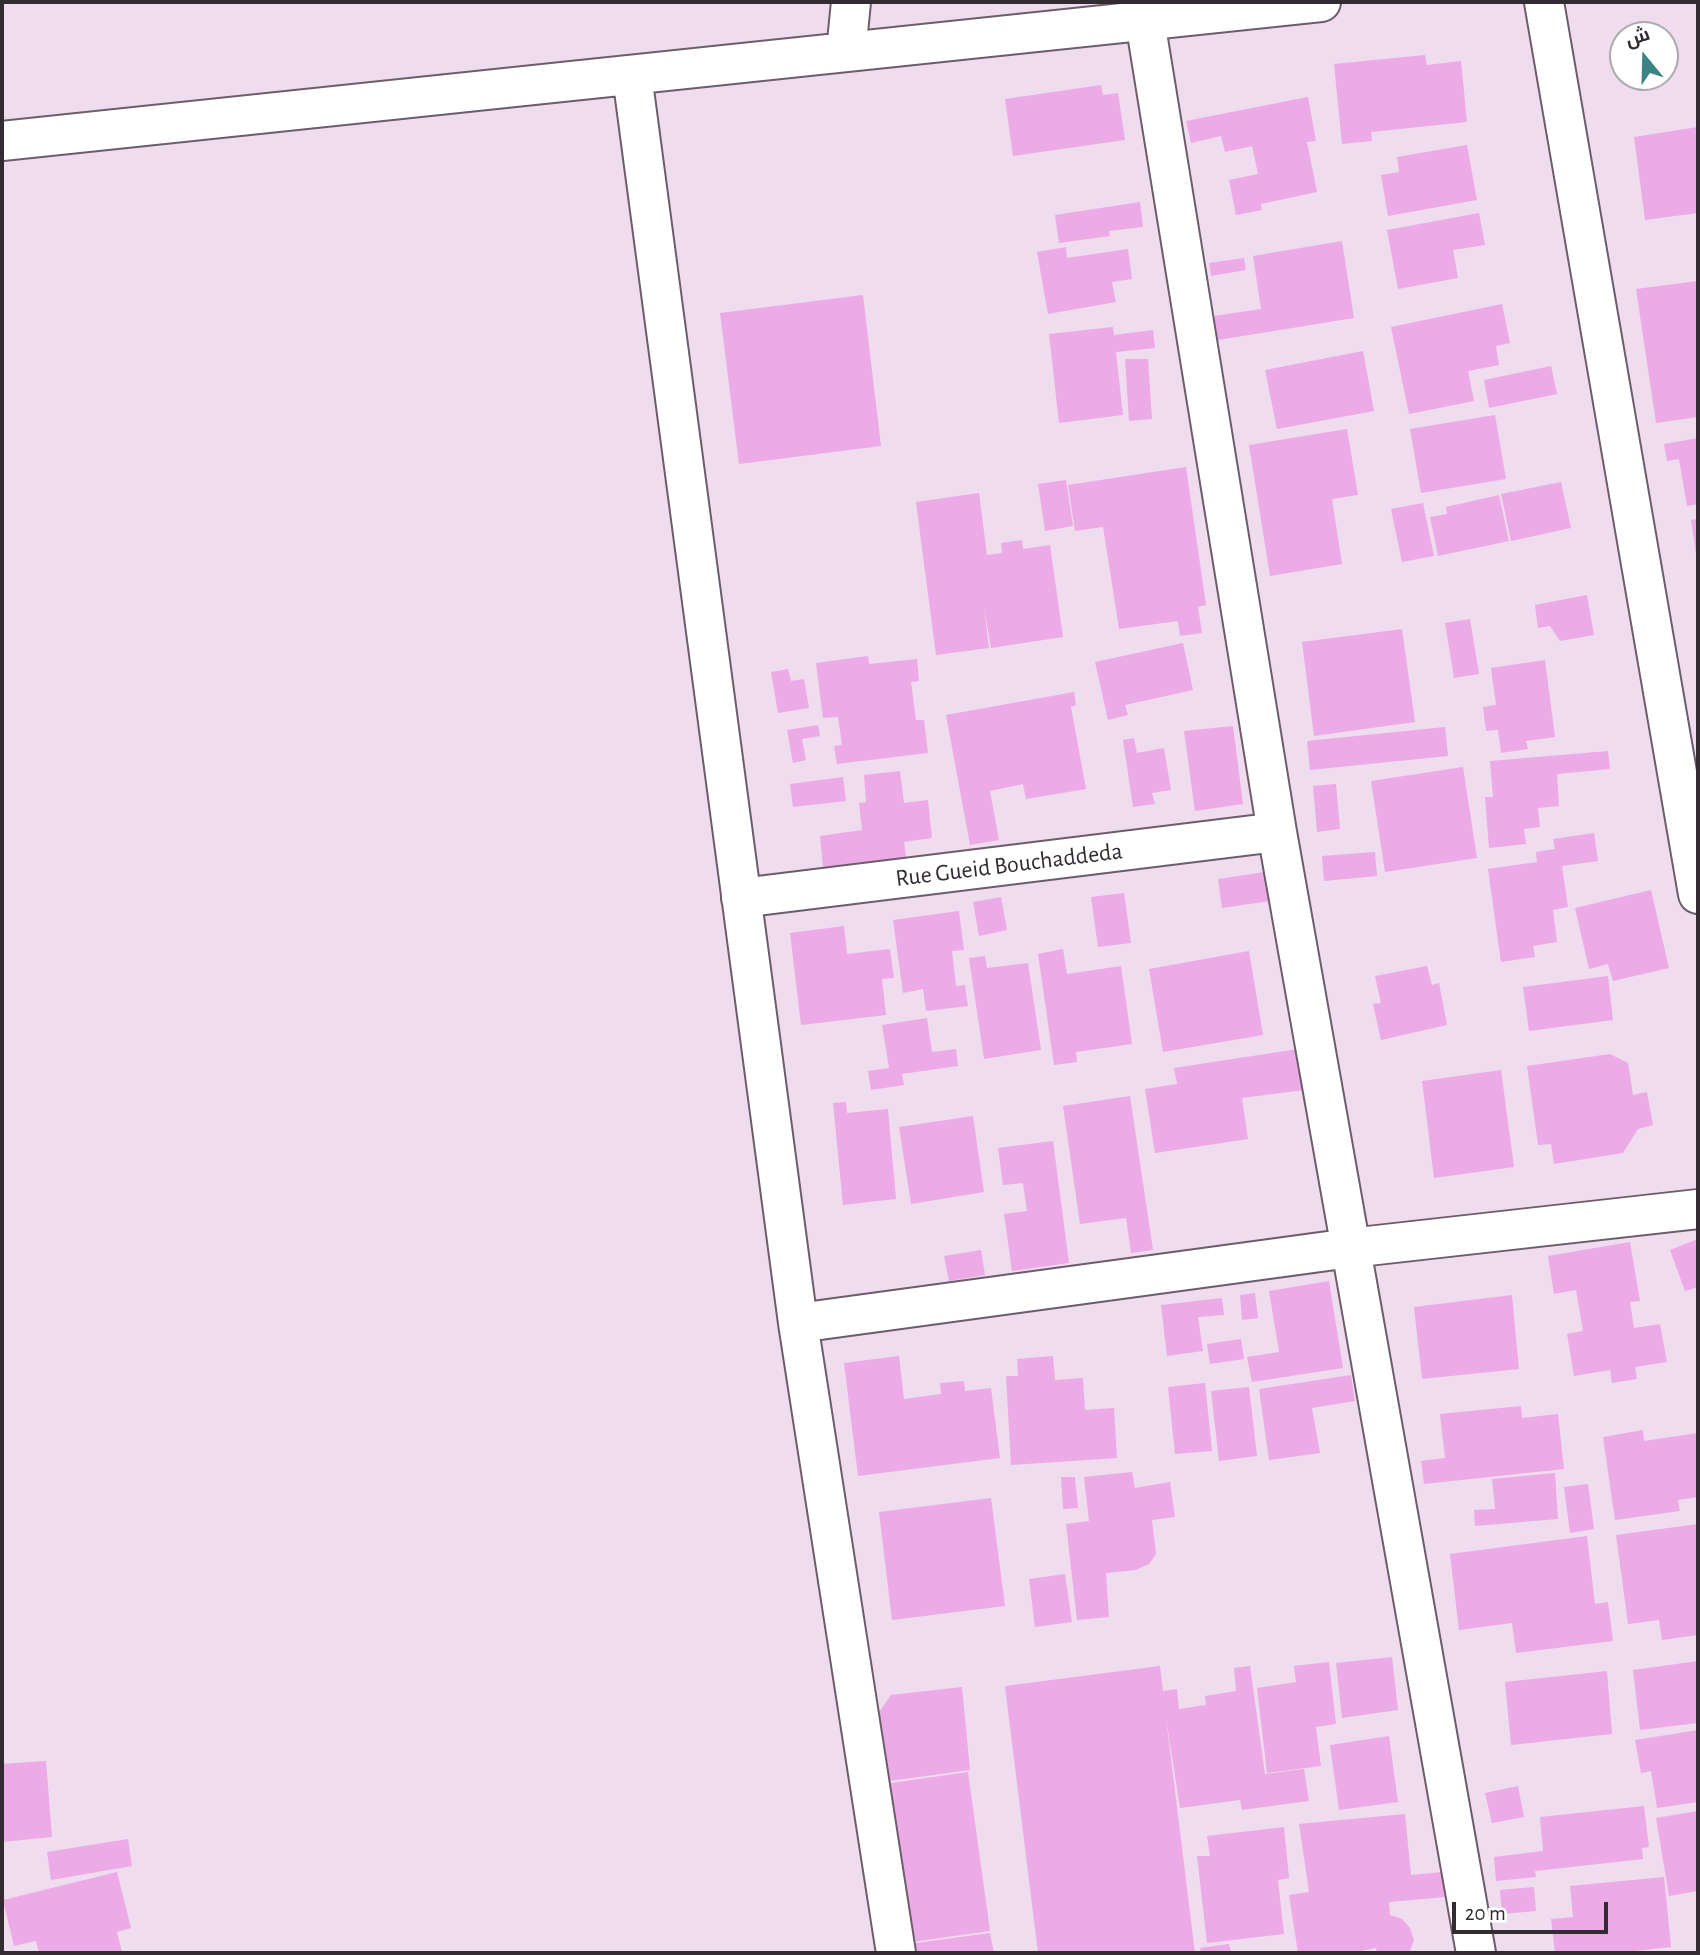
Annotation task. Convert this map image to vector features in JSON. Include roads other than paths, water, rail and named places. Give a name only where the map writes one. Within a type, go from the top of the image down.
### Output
[{"type":"street","points":[[846,52],[851,2]]},
{"type":"street","points":[[2,141],[1321,2]]},
{"type":"street","points":[[1544,2],[1698,894]]},
{"type":"street","points":[[1145,20],[1277,832],[1476,1953]]},
{"type":"street","points":[[632,75],[798,1323],[896,1953]]},
{"type":"street","name":"Rue Gueid Bouchaddeda","points":[[741,898],[1277,832]]},
{"type":"street","points":[[798,1323],[1350,1248],[1698,1209]]}]
